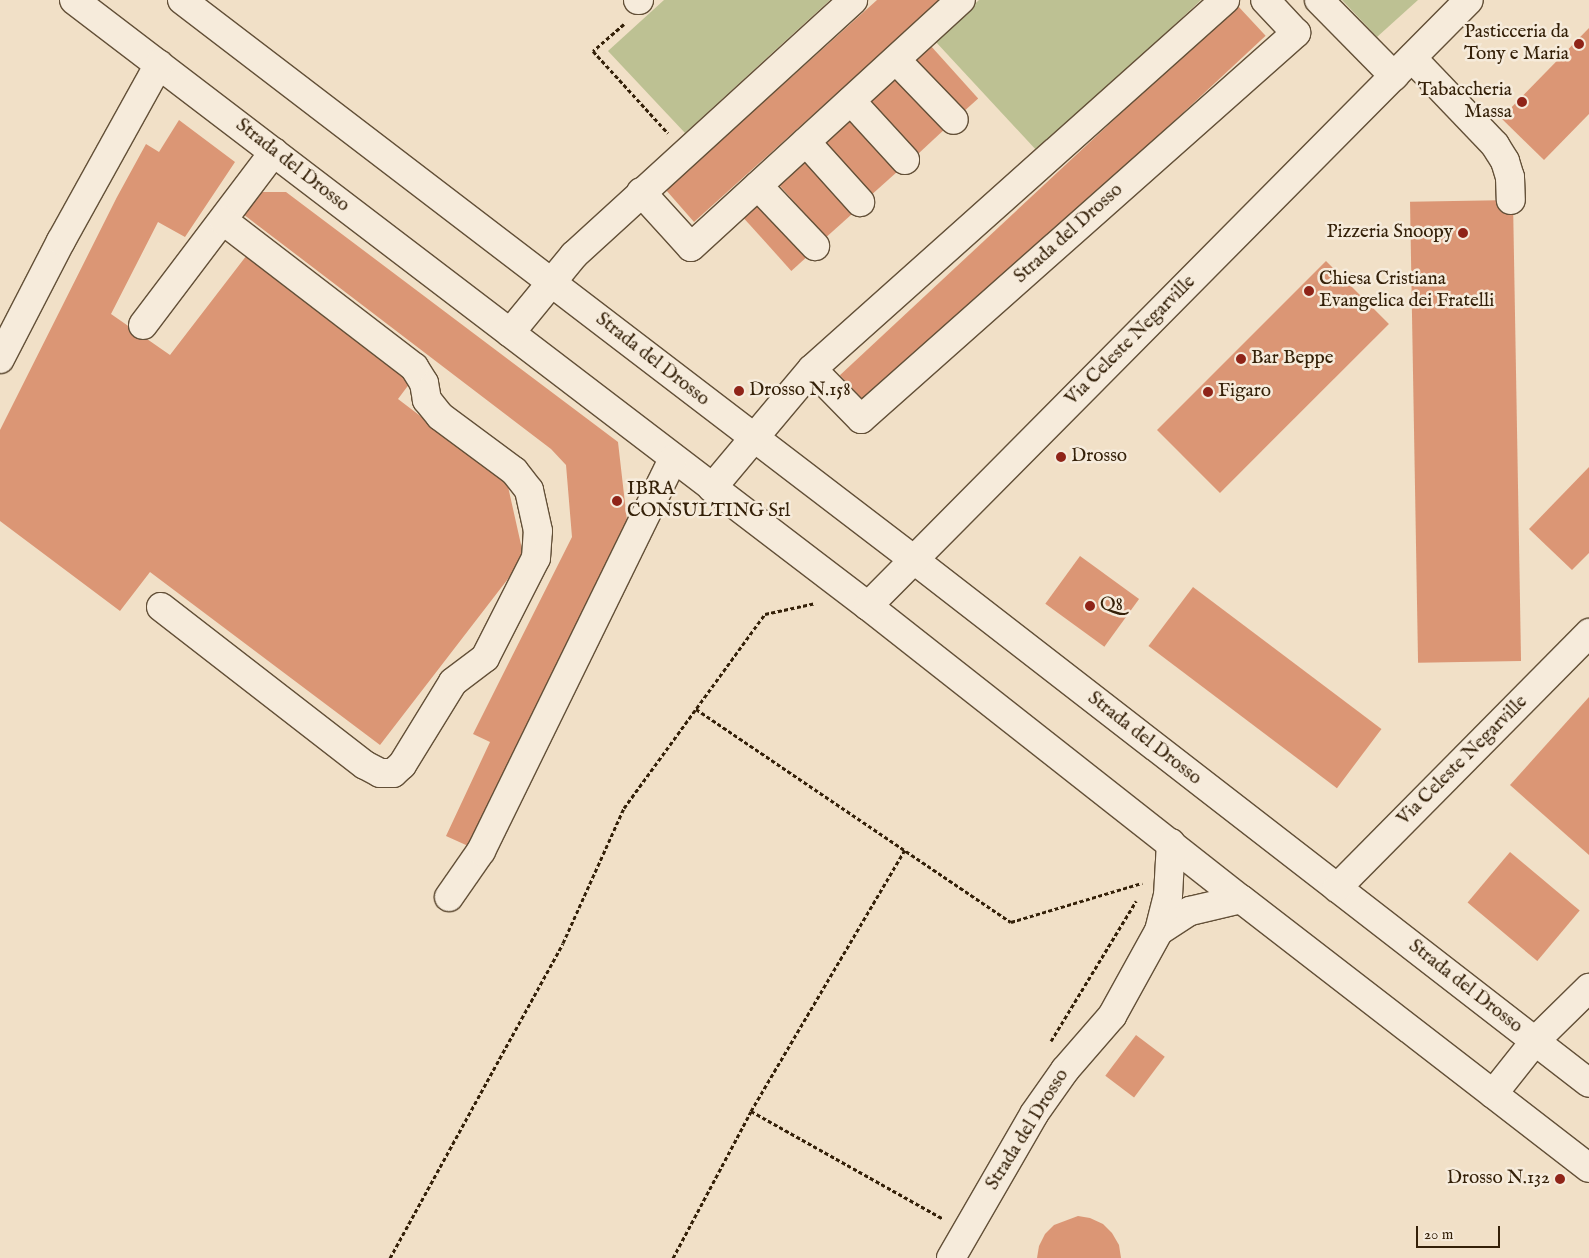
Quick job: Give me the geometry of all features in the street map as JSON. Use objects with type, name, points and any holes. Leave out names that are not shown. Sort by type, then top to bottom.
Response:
[{"type":"street","name":"Strada del Drosso","points":[[74,0],[861,601],[1171,842],[1241,899],[1589,1168]]},
{"type":"street","name":"Strada del Drosso","points":[[182,0],[913,559],[1589,1082]]},
{"type":"street","points":[[510,333],[574,255],[853,0]]},
{"type":"street","points":[[641,192],[691,247],[961,0]]},
{"type":"street","points":[[712,488],[812,370],[1225,0]]},
{"type":"street","name":"Strada del Drosso","points":[[812,370],[861,419],[1296,33],[1265,0]]},
{"type":"street","points":[[1319,0],[1403,67],[1495,145],[1505,161],[1510,177],[1511,200]]},
{"type":"street","name":"Via Celeste Negarville","points":[[861,601],[913,559],[1469,0]]},
{"type":"street","points":[[896,60],[954,120]]},
{"type":"street","points":[[0,359],[61,241],[159,64]]},
{"type":"street","points":[[851,100],[905,160]]},
{"type":"street","points":[[806,142],[860,202]]},
{"type":"street","points":[[143,325],[224,221],[274,152]]},
{"type":"street","points":[[758,186],[815,246]]},
{"type":"street","points":[[161,607],[365,765],[380,773],[393,773],[402,765],[453,682],[486,658],[536,558],[538,531],[529,490],[514,470],[440,416],[427,400],[424,382],[414,367],[224,221]]},
{"type":"street","points":[[449,897],[481,851],[673,459]]},
{"type":"street","name":"Via Celeste Negarville","points":[[1337,888],[1589,633]]},
{"type":"street","name":"Strada del Drosso","points":[[951,1258],[1034,1114],[1065,1070],[1112,1016],[1159,931],[1168,896],[1171,842]]},
{"type":"street","name":"Strada del Drosso","points":[[1159,931],[1190,911],[1241,899]]},
{"type":"street","name":"Strada del Drosso","points":[[1493,1094],[1535,1041],[1589,988]]},
{"type":"path","points":[[635,6],[593,52],[686,152]]},
{"type":"path","points":[[390,1258],[563,943],[624,808],[765,614],[861,601]]},
{"type":"path","points":[[696,709],[1011,922],[1148,882]]},
{"type":"path","points":[[673,1258],[750,1111],[905,850]]},
{"type":"path","points":[[750,1111],[948,1220]]},
{"type":"green space","points":[[664,0],[830,0],[685,133],[608,51]]},
{"type":"green space","points":[[979,0],[1201,0],[1038,152],[935,41]]},
{"type":"green space","points":[[1342,0],[1418,0],[1377,37]]},
{"type":"building","points":[[877,0],[940,0],[694,222],[666,190]]},
{"type":"building","points":[[1237,5],[1266,36],[869,406],[840,375]]},
{"type":"building","points":[[1589,28],[1589,114],[1544,160],[1501,118]]},
{"type":"building","points":[[930,45],[978,99],[963,113],[914,59]]},
{"type":"building","points":[[896,76],[945,129],[919,153],[870,101]]},
{"type":"building","points":[[850,116],[899,170],[872,194],[823,140]]},
{"type":"building","points":[[179,120],[235,162],[185,237],[158,222],[111,314],[170,355],[250,251],[416,375],[398,399],[507,482],[524,558],[380,745],[150,572],[120,611],[0,521],[0,430],[117,197],[146,144],[159,152]]},
{"type":"building","points":[[804,159],[853,213],[826,237],[777,183]]},
{"type":"building","points":[[260,192],[286,192],[618,442],[629,538],[477,850],[446,836],[490,742],[473,734],[572,537],[566,465],[551,449],[243,214]]},
{"type":"building","points":[[1513,200],[1521,661],[1418,663],[1410,202]]},
{"type":"building","points":[[758,204],[806,258],[791,271],[743,217]]},
{"type":"building","points":[[1326,261],[1389,324],[1220,493],[1157,430]]},
{"type":"building","points":[[1589,467],[1589,553],[1572,570],[1529,529]]},
{"type":"building","points":[[1080,556],[1139,599],[1104,647],[1045,604]]},
{"type":"building","points":[[1193,587],[1381,729],[1337,788],[1148,646]]},
{"type":"building","points":[[1589,697],[1589,855],[1510,785]]},
{"type":"building","points":[[1510,852],[1580,910],[1537,961],[1468,903]]},
{"type":"building","points":[[1136,1035],[1165,1057],[1134,1097],[1105,1076]]},
{"type":"building","points":[[1078,1216],[1090,1218],[1103,1224],[1112,1233],[1119,1245],[1121,1258],[1037,1258],[1039,1246],[1045,1234],[1054,1225]]},
{"type":"place","name":"Pasticceria da Tony e Maria","points":[[1579,44]]},
{"type":"place","name":"Tabaccheria Massa","points":[[1522,102]]},
{"type":"place","name":"Pizzeria Snoopy","points":[[1463,233]]},
{"type":"place","name":"Chiesa Cristiana Evangelica dei Fratelli","points":[[1309,291]]},
{"type":"place","name":"Bar Beppe","points":[[1241,359]]},
{"type":"place","name":"Drosso N.158","points":[[739,391]]},
{"type":"place","name":"Figaro","points":[[1208,392]]},
{"type":"place","name":"Drosso","points":[[1061,457]]},
{"type":"place","name":"IBRA CONSULTING Srl","points":[[617,501]]},
{"type":"place","name":"Q8","points":[[1090,606]]},
{"type":"place","name":"Drosso N.132","points":[[1560,1179]]}]
